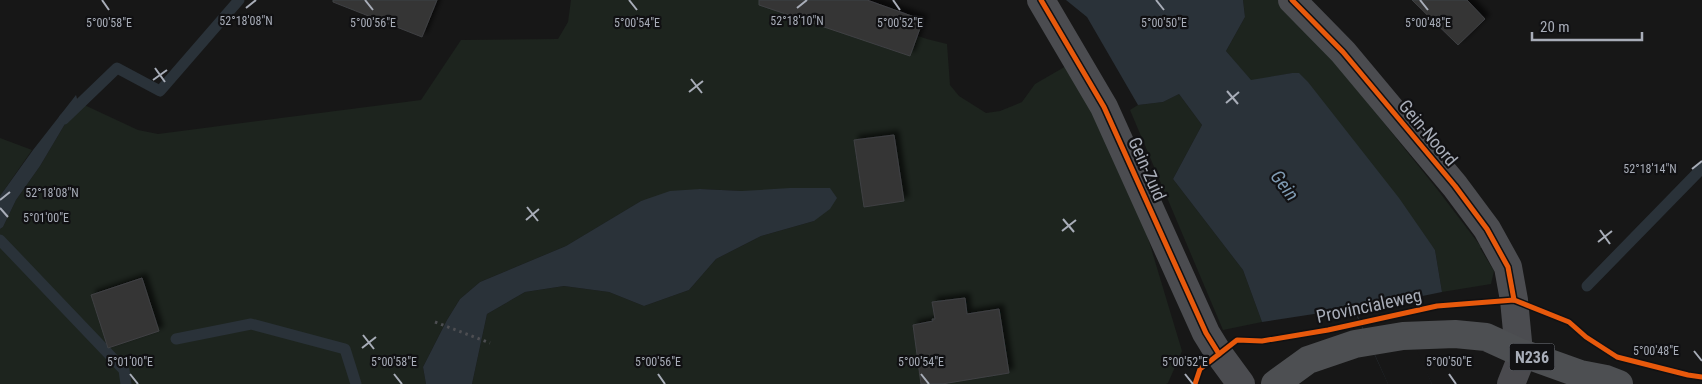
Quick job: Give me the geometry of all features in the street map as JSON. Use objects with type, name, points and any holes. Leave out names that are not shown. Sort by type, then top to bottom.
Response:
[{"type":"main road","name":"Provincialeweg","points":[[1275,384],[1308,360],[1356,344],[1410,335],[1455,334],[1486,337],[1519,352],[1580,374],[1606,379],[1619,384]]},
{"type":"street","name":"Gein-Zuid","points":[[1041,0],[1104,107],[1206,333],[1242,384]]},
{"type":"street","name":"Gein-Noord","points":[[1292,0],[1344,52],[1455,186],[1487,229],[1508,267],[1514,300],[1519,364],[1511,384]]},
{"type":"path","points":[[435,322],[490,343]]},
{"type":"shaded area","points":[[571,0],[851,0],[868,19],[947,44],[950,85],[959,96],[986,113],[1000,111],[1022,102],[1035,84],[1080,58],[1108,105],[1182,351],[1168,383],[472,384],[487,314],[525,292],[564,286],[609,292],[644,306],[689,290],[716,259],[761,236],[814,221],[742,191],[700,189],[641,201],[566,246],[480,282],[460,299],[447,320],[423,367],[426,384],[0,384],[0,229],[3,227],[16,200],[40,166],[78,102],[138,130],[158,134],[421,100],[461,40],[558,39],[568,22]]},
{"type":"shaded area","points":[[1243,0],[1281,0],[1290,6],[1482,248],[1480,248],[1494,271],[1491,284],[1442,292],[1435,250],[1292,73],[1251,81],[1226,51],[1245,17]]},
{"type":"shaded area","points":[[1179,94],[1202,125],[1173,179],[1243,270],[1262,322],[1223,330],[1130,110],[1138,105],[1163,102]]},
{"type":"shaded area","points":[[0,138],[32,150],[0,196]]},
{"type":"water","name":"Gein","points":[[1066,0],[1243,0],[1245,17],[1226,51],[1251,80],[1299,73],[1399,198],[1435,250],[1442,292],[1393,302],[1432,384],[1388,384],[1353,308],[1262,322],[1243,270],[1173,179],[1202,125],[1179,94],[1163,102],[1138,105],[1087,17]]},
{"type":"water","points":[[76,95],[78,102],[40,166],[16,200],[3,227],[0,229],[0,196]]},
{"type":"water","points":[[830,188],[837,198],[830,209],[814,221],[761,236],[716,259],[689,290],[644,306],[609,292],[564,286],[525,292],[487,314],[472,384],[426,384],[423,367],[447,320],[460,299],[480,282],[566,246],[641,201],[670,191],[700,189],[742,191]]},
{"type":"pier","points":[[1393,302],[1410,334],[1432,384],[1388,384],[1354,308]]},
{"type":"building","points":[[333,0],[437,0],[422,37],[333,2]]},
{"type":"building","points":[[759,0],[867,0],[923,20],[910,56],[759,5]]},
{"type":"building","points":[[1412,0],[1467,0],[1485,19],[1458,45]]},
{"type":"building","points":[[894,135],[904,201],[864,207],[854,140]]},
{"type":"building","points":[[142,278],[159,331],[108,348],[91,295]]},
{"type":"building","points":[[965,298],[967,314],[999,309],[1009,373],[942,384],[921,384],[913,325],[935,319],[932,302]]},
{"type":"waterway","points":[[64,119],[117,68],[160,91],[239,0]]},
{"type":"waterway","points":[[1587,286],[1702,168]]},
{"type":"waterway","points":[[0,240],[124,370],[126,384]]},
{"type":"waterway","points":[[176,339],[251,324],[345,349],[356,384]]},
{"type":"cycle path","points":[[1041,0],[1104,107],[1206,333],[1219,354]]},
{"type":"cycle path","points":[[1292,0],[1343,52],[1455,186],[1487,229],[1508,267],[1514,300]]},
{"type":"cycle path","points":[[1195,384],[1200,369],[1237,340],[1262,341],[1328,330],[1437,306],[1514,300],[1569,322],[1586,337],[1617,357],[1702,377]]}]
